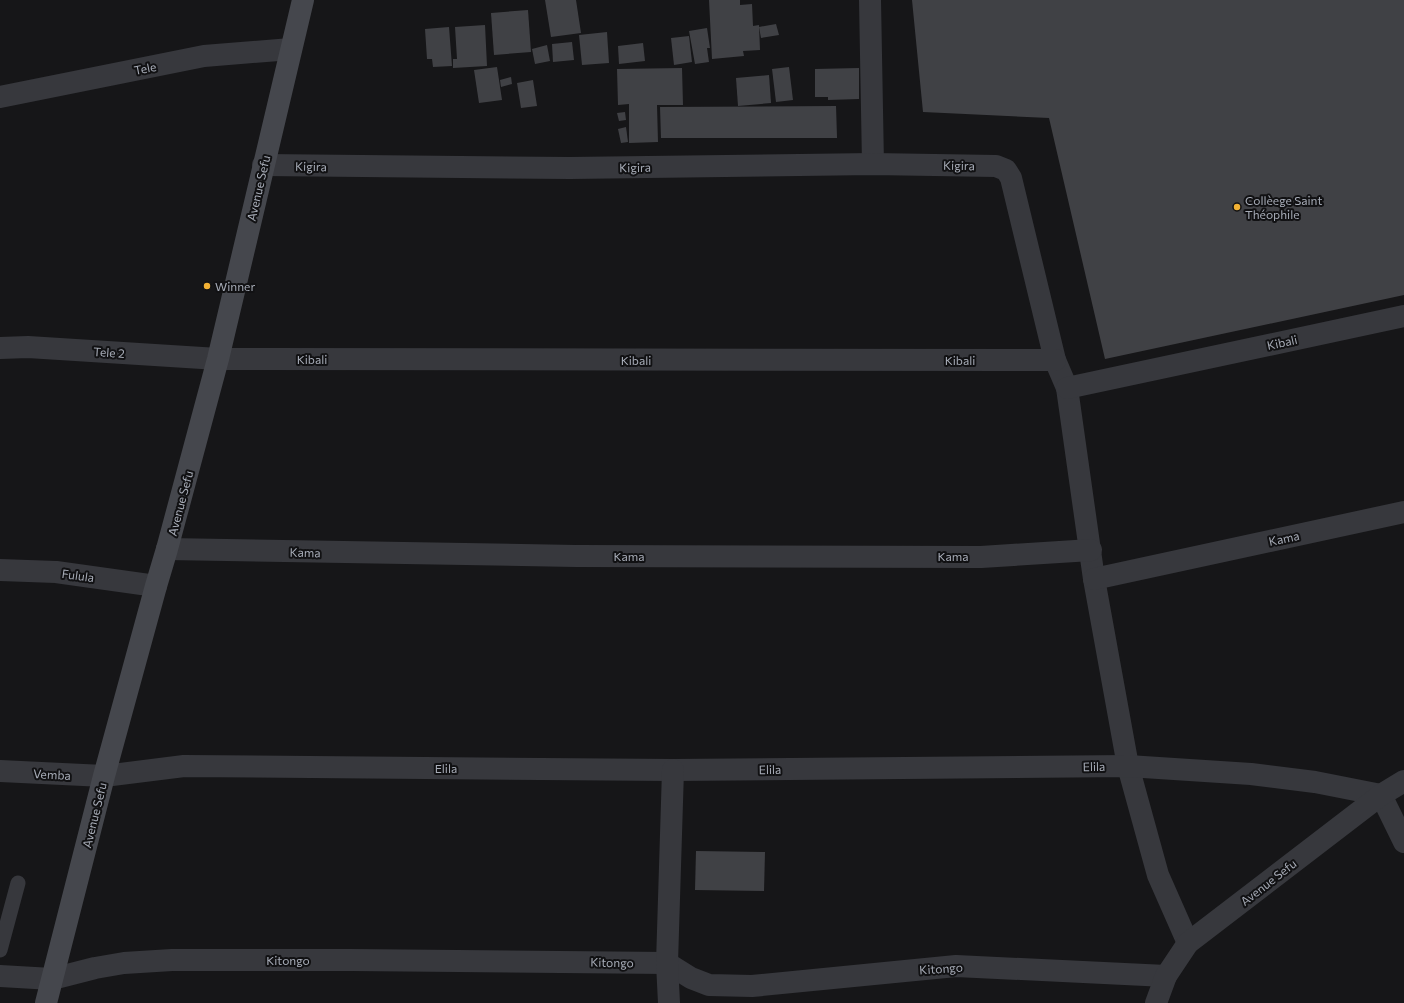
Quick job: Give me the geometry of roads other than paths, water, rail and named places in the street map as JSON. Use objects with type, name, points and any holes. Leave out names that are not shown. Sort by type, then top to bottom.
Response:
[{"type":"main road","name":"Avenue Sefu","points":[[46,1003],[104,776],[218,359],[303,0]]},
{"type":"street","points":[[870,0],[873,164]]},
{"type":"street","name":"Tele","points":[[0,97],[204,56],[291,49]]},
{"type":"street","name":"Kigira","points":[[263,165],[570,168],[873,164],[996,166],[1006,170],[1011,178],[1055,360]]},
{"type":"street","name":"Kibali","points":[[1067,388],[1404,316]]},
{"type":"street","name":"Tele 2","points":[[0,348],[28,347],[218,359]]},
{"type":"street","name":"Kibali","points":[[218,359],[1055,360]]},
{"type":"street","points":[[1055,360],[1067,388],[1094,578],[1128,766],[1158,875],[1188,943]]},
{"type":"street","name":"Kama","points":[[1094,578],[1404,512]]},
{"type":"street","name":"Kama","points":[[167,549],[576,556],[982,556],[1091,550]]},
{"type":"street","name":"Fulula","points":[[0,570],[56,572],[156,586]]},
{"type":"street","name":"Elila","points":[[104,776],[184,766],[673,770],[1128,766],[1272,777],[1315,782],[1381,795]]},
{"type":"street","points":[[669,1003],[667,963],[673,770]]},
{"type":"street","name":"Vemba","points":[[0,771],[104,776]]},
{"type":"street","name":"Avenue Sefu","points":[[1156,1003],[1166,976],[1188,943],[1381,795],[1404,781]]},
{"type":"street","points":[[1381,795],[1404,842]]},
{"type":"street","name":"Kitongo","points":[[0,976],[52,979],[124,963],[172,960],[360,960],[667,963],[691,978],[709,985],[752,986],[956,966],[1166,976]]},
{"type":"lane","points":[[0,950],[18,883]]},
{"type":"place","name":"Collèege Saint Théophile","points":[[1237,207]]},
{"type":"place","name":"Winner","points":[[207,286]]}]
